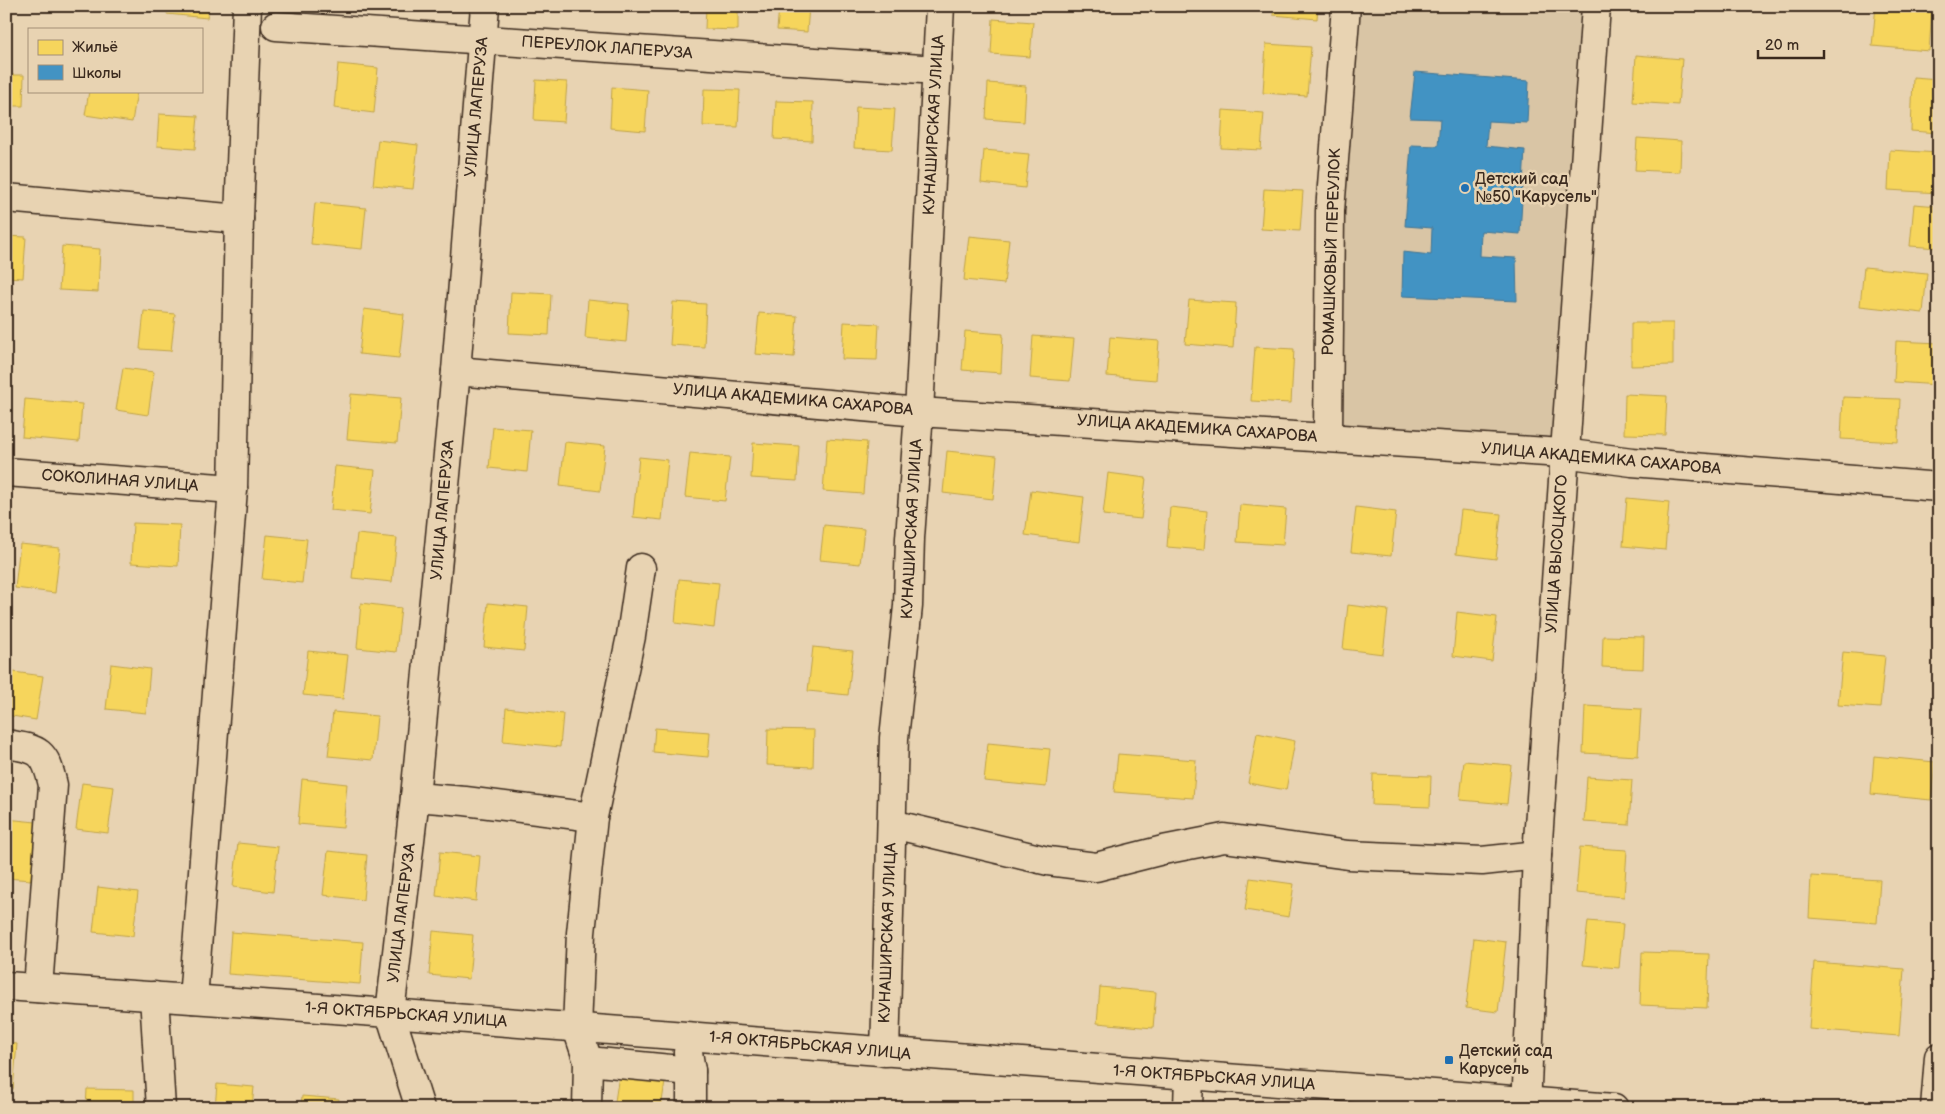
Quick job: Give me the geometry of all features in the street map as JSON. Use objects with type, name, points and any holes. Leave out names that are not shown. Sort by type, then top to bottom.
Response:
[{"type":"street","points":[[193,999],[234,489],[239,219],[247,6]]},
{"type":"street","name":"УЛИЦА ЛАПЕРУЗА","points":[[390,1013],[415,797],[456,371],[485,6]]},
{"type":"street","name":"КУНАШИРСКАЯ УЛИЦА","points":[[885,1052],[894,738],[908,606],[910,538],[919,412],[940,6]]},
{"type":"street","name":"РОМАШКОВЫЙ ПЕРЕУЛОК","points":[[1328,437],[1330,211],[1346,6]]},
{"type":"street","name":"УЛИЦА ВЫСОЦКОГО","points":[[1527,1105],[1537,855],[1596,6]]},
{"type":"street","name":"ПЕРЕУЛОК ЛАПЕРУЗА","points":[[276,26],[937,70]]},
{"type":"street","points":[[6,198],[239,219]]},
{"type":"street","name":"УЛИЦА АКАДЕМИКА САХАРОВА","points":[[456,371],[919,412],[1564,453],[1652,464],[1939,487]]},
{"type":"street","name":"СОКОЛИНАЯ УЛИЦА","points":[[6,472],[234,489]]},
{"type":"street","points":[[587,1108],[588,1061],[577,1028],[581,933],[593,817],[631,636],[641,568]]},
{"type":"street","points":[[6,744],[40,753],[48,763],[52,785],[52,812],[38,988]]},
{"type":"street","points":[[415,797],[465,800],[593,817]]},
{"type":"street","points":[[892,824],[1048,861],[1096,867],[1163,850],[1224,838],[1348,855],[1482,861],[1537,855]]},
{"type":"street","name":"1-Я ОКТЯБРЬСКАЯ УЛИЦА","points":[[6,986],[390,1013],[1189,1075],[1315,1097],[1614,1108]]},
{"type":"street","points":[[154,996],[161,1108]]},
{"type":"street","points":[[390,1013],[420,1108]]},
{"type":"street","points":[[685,1036],[691,1071],[691,1108]]},
{"type":"street","points":[[1935,1108],[1939,1057]]},
{"type":"street","points":[[588,1061],[691,1071]]},
{"type":"street","points":[[1188,1108],[1189,1075]]},
{"type":"shaded area","points":[[1354,6],[1590,6],[1558,447],[1334,432]]},
{"type":"building: Жильё","points":[[168,6],[209,6],[207,18],[167,14]]},
{"type":"building: Жильё","points":[[603,6],[644,6],[643,11]]},
{"type":"building: Жильё","points":[[706,6],[738,6],[738,30],[705,29]]},
{"type":"building: Жильё","points":[[779,6],[809,6],[807,32],[777,30]]},
{"type":"building: Жильё","points":[[1274,6],[1318,6],[1317,19],[1273,15]]},
{"type":"building: Жильё","points":[[1876,6],[1932,9],[1929,51],[1872,46]]},
{"type":"building: Жильё","points":[[993,19],[1033,22],[1030,57],[991,54]]},
{"type":"building: Жильё","points":[[1266,44],[1311,47],[1307,96],[1263,93]]},
{"type":"building: Жильё","points":[[1636,55],[1682,59],[1678,105],[1633,102]]},
{"type":"building: Жильё","points":[[338,64],[378,68],[374,113],[334,108]]},
{"type":"building: Жильё","points":[[6,75],[24,75],[23,106],[6,106]]},
{"type":"building: Жильё","points":[[1913,77],[1939,79],[1939,133],[1911,131]]},
{"type":"building: Жильё","points":[[536,80],[567,82],[564,122],[534,120]]},
{"type":"building: Жильё","points":[[988,83],[1026,86],[1024,122],[986,119]]},
{"type":"building: Жильё","points":[[612,87],[648,90],[645,131],[610,128]]},
{"type":"building: Жильё","points":[[704,89],[740,90],[738,127],[703,126]]},
{"type":"building: Жильё","points":[[89,92],[137,92],[132,122],[85,115]]},
{"type":"building: Жильё","points":[[776,101],[813,102],[812,141],[774,139]]},
{"type":"building: Жильё","points":[[856,107],[895,109],[892,150],[854,148]]},
{"type":"building: Жильё","points":[[1223,110],[1264,113],[1261,150],[1221,148]]},
{"type":"building: Жильё","points":[[159,114],[198,116],[195,149],[157,146]]},
{"type":"building: Жильё","points":[[1637,138],[1681,141],[1680,172],[1635,170]]},
{"type":"building: Жильё","points":[[378,140],[418,145],[413,189],[373,185]]},
{"type":"building: Жильё","points":[[984,150],[1029,154],[1025,188],[981,183]]},
{"type":"building: Жильё","points":[[1890,150],[1939,153],[1939,193],[1888,190]]},
{"type":"building: Жильё","points":[[1264,189],[1303,191],[1300,231],[1261,229]]},
{"type":"building: Жильё","points":[[315,203],[366,208],[362,249],[311,244]]},
{"type":"building: Жильё","points":[[1914,204],[1939,206],[1939,248],[1910,246]]},
{"type":"building: Жильё","points":[[6,236],[26,237],[23,278],[6,277]]},
{"type":"building: Жильё","points":[[969,236],[1009,240],[1004,284],[964,280]]},
{"type":"building: Жильё","points":[[62,246],[100,249],[98,292],[59,290]]},
{"type":"building: Жильё","points":[[1864,267],[1927,273],[1923,313],[1860,306]]},
{"type":"building: Жильё","points":[[511,292],[551,294],[549,335],[509,333]]},
{"type":"building: Жильё","points":[[588,300],[629,304],[626,342],[585,338]]},
{"type":"building: Жильё","points":[[1189,300],[1236,303],[1233,348],[1185,344]]},
{"type":"building: Жильё","points":[[673,302],[706,304],[704,347],[670,345]]},
{"type":"building: Жильё","points":[[364,309],[404,314],[399,358],[359,354]]},
{"type":"building: Жильё","points":[[144,311],[175,314],[171,351],[140,349]]},
{"type":"building: Жильё","points":[[759,313],[797,316],[794,357],[755,354]]},
{"type":"building: Жильё","points":[[844,322],[879,324],[877,360],[842,359]]},
{"type":"building: Жильё","points":[[1631,323],[1673,323],[1673,365],[1631,366]]},
{"type":"building: Жильё","points":[[965,331],[1003,334],[1001,373],[962,370]]},
{"type":"building: Жильё","points":[[1033,336],[1074,339],[1070,381],[1030,378]]},
{"type":"building: Жильё","points":[[1110,337],[1159,341],[1156,380],[1107,376]]},
{"type":"building: Жильё","points":[[1896,341],[1939,343],[1939,385],[1894,382]]},
{"type":"building: Жильё","points":[[1255,347],[1294,349],[1291,403],[1251,401]]},
{"type":"building: Жильё","points":[[123,368],[154,372],[148,415],[116,410]]},
{"type":"building: Жильё","points":[[351,394],[401,398],[397,443],[347,439]]},
{"type":"building: Жильё","points":[[1625,394],[1667,396],[1665,435],[1624,434]]},
{"type":"building: Жильё","points":[[1843,397],[1900,399],[1898,442],[1841,439]]},
{"type":"building: Жильё","points":[[25,399],[82,404],[79,442],[22,437]]},
{"type":"building: Жильё","points":[[493,427],[531,430],[527,472],[489,468]]},
{"type":"building: Жильё","points":[[827,439],[867,442],[863,494],[823,491]]},
{"type":"building: Жильё","points":[[565,442],[605,446],[600,491],[560,486]]},
{"type":"building: Жильё","points":[[753,443],[799,446],[797,481],[751,478]]},
{"type":"building: Жильё","points":[[947,451],[997,456],[993,499],[943,493]]},
{"type":"building: Жильё","points":[[690,453],[730,457],[725,501],[685,497]]},
{"type":"building: Жильё","points":[[639,457],[668,460],[662,520],[633,517]]},
{"type":"building: Жильё","points":[[335,466],[375,470],[370,514],[331,510]]},
{"type":"building: Жильё","points":[[1108,473],[1146,478],[1141,519],[1103,515]]},
{"type":"building: Жильё","points":[[1031,490],[1084,497],[1079,542],[1025,535]]},
{"type":"building: Жильё","points":[[1627,498],[1669,502],[1665,550],[1623,546]]},
{"type":"building: Жильё","points":[[1240,505],[1286,509],[1283,545],[1237,542]]},
{"type":"building: Жильё","points":[[1170,507],[1207,511],[1204,550],[1167,547]]},
{"type":"building: Жильё","points":[[1356,507],[1396,512],[1391,556],[1351,552]]},
{"type":"building: Жильё","points":[[1461,510],[1501,514],[1496,559],[1456,554]]},
{"type":"building: Жильё","points":[[133,523],[180,525],[178,566],[131,563]]},
{"type":"building: Жильё","points":[[824,525],[864,529],[860,564],[820,560]]},
{"type":"building: Жильё","points":[[357,534],[397,538],[392,582],[352,578]]},
{"type":"building: Жильё","points":[[267,535],[307,539],[302,583],[262,579]]},
{"type":"building: Жильё","points":[[20,544],[60,548],[55,593],[15,588]]},
{"type":"building: Жильё","points":[[679,579],[719,583],[714,628],[675,623]]},
{"type":"building: Жильё","points":[[361,603],[401,608],[396,652],[357,648]]},
{"type":"building: Жильё","points":[[488,603],[528,607],[524,651],[484,647]]},
{"type":"building: Жильё","points":[[1348,605],[1388,610],[1383,654],[1343,649]]},
{"type":"building: Жильё","points":[[1457,612],[1497,617],[1492,661],[1453,656]]},
{"type":"building: Жильё","points":[[1603,636],[1644,637],[1643,669],[1602,667]]},
{"type":"building: Жильё","points":[[813,647],[853,651],[848,695],[808,691]]},
{"type":"building: Жильё","points":[[308,651],[348,655],[343,699],[303,695]]},
{"type":"building: Жильё","points":[[1843,652],[1885,656],[1880,708],[1838,705]]},
{"type":"building: Жильё","points":[[111,664],[150,669],[146,713],[106,709]]},
{"type":"building: Жильё","points":[[6,671],[43,676],[36,720],[6,715]]},
{"type":"building: Жильё","points":[[1585,706],[1641,709],[1638,756],[1583,753]]},
{"type":"building: Жильё","points":[[506,708],[563,714],[560,747],[503,741]]},
{"type":"building: Жильё","points":[[333,712],[377,716],[373,760],[328,756]]},
{"type":"building: Жильё","points":[[655,728],[710,732],[708,757],[653,752]]},
{"type":"building: Жильё","points":[[768,729],[814,730],[813,767],[767,765]]},
{"type":"building: Жильё","points":[[1257,733],[1295,741],[1286,790],[1248,783]]},
{"type":"building: Жильё","points":[[988,743],[1050,749],[1046,787],[984,781]]},
{"type":"building: Жильё","points":[[1118,754],[1196,760],[1193,798],[1114,792]]},
{"type":"building: Жильё","points":[[1874,756],[1935,762],[1931,800],[1871,794]]},
{"type":"building: Жильё","points":[[1464,761],[1511,765],[1507,804],[1460,800]]},
{"type":"building: Жильё","points":[[1373,774],[1431,776],[1430,807],[1372,805]]},
{"type":"building: Жильё","points":[[1587,777],[1632,780],[1629,825],[1584,822]]},
{"type":"building: Жильё","points":[[302,779],[347,784],[343,828],[298,824]]},
{"type":"building: Жильё","points":[[82,783],[114,787],[108,833],[76,829]]},
{"type":"building: Жильё","points":[[6,819],[36,822],[31,880],[6,878]]},
{"type":"building: Жильё","points":[[238,843],[278,847],[273,892],[233,887]]},
{"type":"building: Жильё","points":[[1580,847],[1627,850],[1624,897],[1576,893]]},
{"type":"building: Жильё","points":[[328,851],[367,855],[363,900],[323,895]]},
{"type":"building: Жильё","points":[[440,852],[480,856],[476,901],[436,896]]},
{"type":"building: Жильё","points":[[1811,876],[1880,880],[1877,923],[1809,918]]},
{"type":"building: Жильё","points":[[1250,878],[1294,884],[1289,917],[1245,910]]},
{"type":"building: Жильё","points":[[98,887],[138,892],[133,936],[93,932]]},
{"type":"building: Жильё","points":[[1588,921],[1623,924],[1619,968],[1583,965]]},
{"type":"building: Жильё","points":[[433,931],[473,935],[469,979],[429,975]]},
{"type":"building: Жильё","points":[[231,932],[363,942],[360,984],[228,974]]},
{"type":"building: Жильё","points":[[1474,938],[1506,942],[1498,1012],[1466,1008]]},
{"type":"building: Жильё","points":[[1642,952],[1709,954],[1707,1008],[1640,1005]]},
{"type":"building: Жильё","points":[[1814,962],[1904,969],[1899,1036],[1809,1029]]},
{"type":"building: Жильё","points":[[1100,987],[1156,992],[1153,1028],[1097,1023]]},
{"type":"building: Жильё","points":[[6,1043],[17,1044],[13,1089],[6,1088]]},
{"type":"building: Жильё","points":[[619,1075],[665,1082],[661,1108],[614,1108]]},
{"type":"building: Жильё","points":[[217,1084],[254,1087],[252,1108],[215,1108]]},
{"type":"building: Жильё","points":[[87,1089],[134,1090],[134,1108],[86,1108]]},
{"type":"building: Жильё","points":[[302,1096],[339,1099],[338,1108],[301,1108]]},
{"type":"building: Школы","name":"Детский сад №50 \"Карусель\"","points":[[1415,72],[1529,81],[1527,123],[1488,121],[1486,146],[1525,150],[1520,234],[1481,231],[1480,256],[1516,258],[1517,301],[1402,296],[1403,252],[1431,255],[1432,228],[1405,226],[1411,145],[1438,146],[1440,119],[1410,118]]},
{"type":"place","name":"Детский сад №50 \"Карусель\"","points":[[1465,188]]},
{"type":"place","name":"Детский сад Карусель","points":[[1449,1060]]}]
